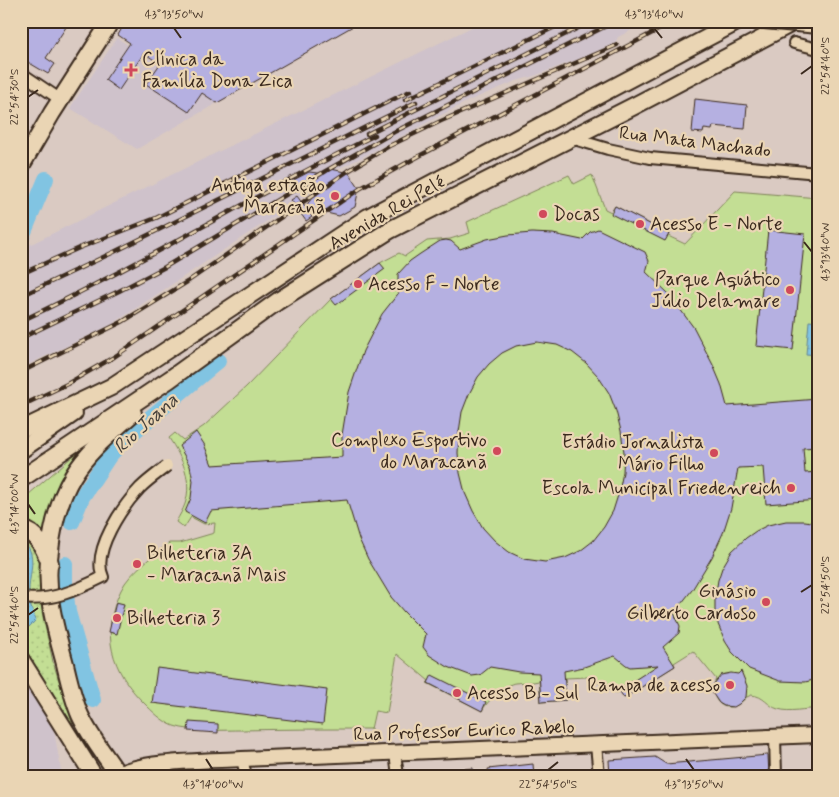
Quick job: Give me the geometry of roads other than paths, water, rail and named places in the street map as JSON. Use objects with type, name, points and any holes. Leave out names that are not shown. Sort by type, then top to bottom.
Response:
[{"type":"main road","points":[[21,166],[26,147],[61,100],[112,21]]},
{"type":"main road","name":"Avenida Rei Pelé","points":[[21,430],[111,387],[368,217],[739,21]]},
{"type":"main road","name":"Avenida Rei Pelé","points":[[21,479],[170,379],[289,294],[390,230],[796,21]]},
{"type":"main road","points":[[289,294],[294,266]]},
{"type":"main road","points":[[117,775],[85,726],[74,698],[50,604],[48,577],[54,525],[73,476],[88,457],[104,439],[170,379]]},
{"type":"main road","points":[[21,450],[111,387]]},
{"type":"main road","points":[[21,529],[33,535],[39,541],[50,563]]},
{"type":"main road","points":[[21,660],[94,776]]},
{"type":"main road","points":[[77,751],[76,758],[82,776]]},
{"type":"street","points":[[761,21],[764,23],[818,28]]},
{"type":"street","points":[[794,43],[818,49]]},
{"type":"street","points":[[21,73],[61,100]]},
{"type":"street","name":"Rua Mata Machado","points":[[570,138],[650,158],[818,174]]},
{"type":"street","points":[[21,598],[44,599],[63,595],[103,577],[100,568],[100,558],[107,538],[117,519],[139,490],[167,466]]},
{"type":"street","name":"Rua Professor Eurico Rabelo","points":[[117,775],[153,765],[242,758],[818,735]]},
{"type":"street","points":[[775,736],[776,776]]},
{"type":"street","points":[[596,745],[599,776]]},
{"type":"street","points":[[395,753],[398,776]]},
{"type":"street","points":[[242,758],[246,776]]},
{"type":"water","points":[[818,246],[818,307],[812,306]]},
{"type":"water","points":[[809,321],[818,322],[818,355],[806,354]]},
{"type":"water","points":[[21,540],[27,545],[32,558],[29,597],[36,620],[29,627],[21,616]]},
{"type":"waterway","points":[[21,239],[46,179]]},
{"type":"waterway","name":"Rio Joana","points":[[72,522],[82,497],[109,456],[125,439],[218,361]]},
{"type":"waterway","name":"Rio Joana","points":[[65,564],[68,612],[93,700]]},
{"type":"railway","points":[[405,100],[567,21]]},
{"type":"railway","points":[[367,134],[592,21]]},
{"type":"railway","points":[[21,338],[165,267],[394,132],[616,21]]},
{"type":"railway","points":[[21,406],[67,384],[114,357],[361,188],[675,21]]},
{"type":"railway","points":[[21,372],[122,322],[187,282],[348,171],[389,146],[441,121],[617,45]]},
{"type":"railway","points":[[21,274],[79,248],[156,218],[410,91]]},
{"type":"railway","points":[[21,296],[114,252],[416,102]]},
{"type":"railway","points":[[21,321],[111,276],[375,135]]},
{"type":"place","name":"Clínica da Família Dona Zica","points":[[131,70]]},
{"type":"place","name":"Antiga estação Maracanã","points":[[335,196]]},
{"type":"place","name":"Docas","points":[[543,214]]},
{"type":"place","name":"Acesso E - Norte","points":[[640,224]]},
{"type":"place","name":"Acesso F - Norte","points":[[358,284]]},
{"type":"place","name":"Parque Aquático Júlio Delamare","points":[[790,290]]},
{"type":"place","name":"Complexo Esportivo do Maracanã","points":[[497,451]]},
{"type":"place","name":"Estádio Jornalista Mário Filho","points":[[714,453]]},
{"type":"place","name":"Escola Municipal Friedenreich","points":[[791,488]]},
{"type":"place","name":"Bilheteria 3A - Maracanã Mais","points":[[137,564]]},
{"type":"place","name":"Ginásio Gilberto Cardoso","points":[[766,602]]},
{"type":"place","name":"Bilheteria 3","points":[[117,618]]},
{"type":"place","name":"Rampa de acesso","points":[[730,685]]},
{"type":"place","name":"Acesso B - Sul","points":[[457,693]]}]
